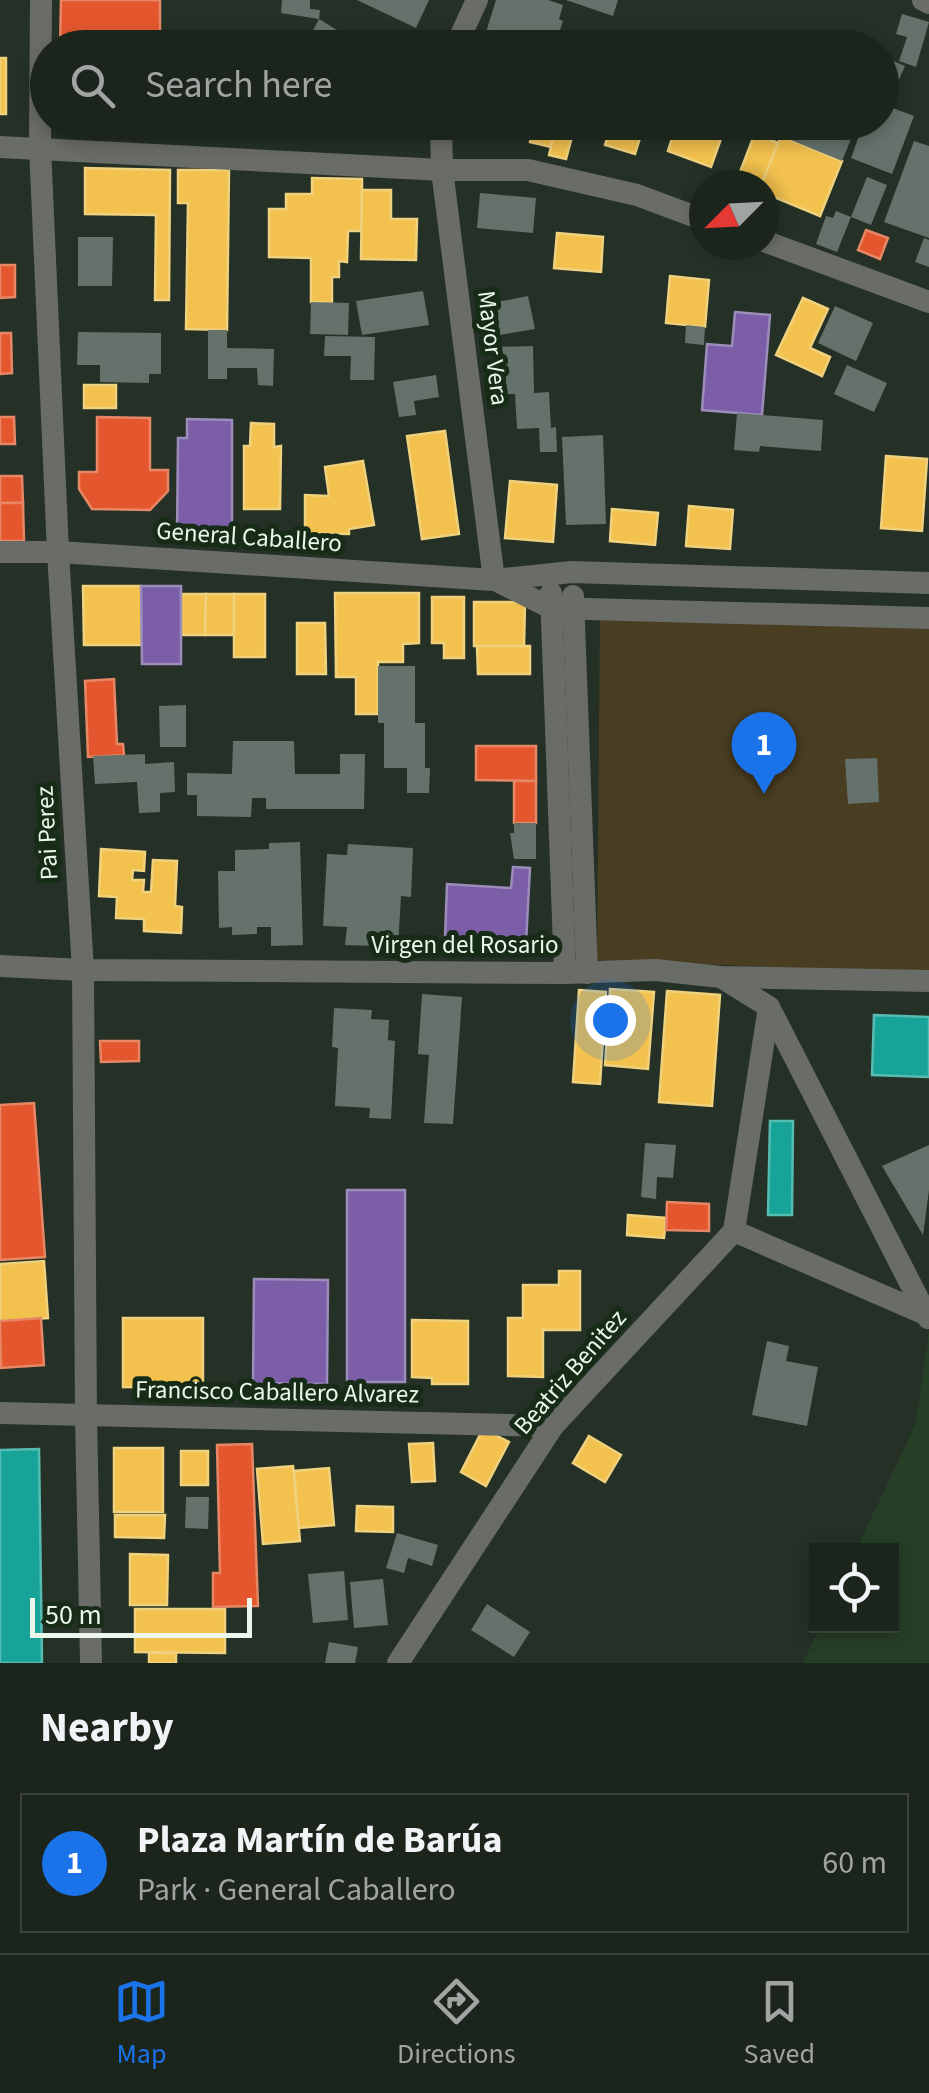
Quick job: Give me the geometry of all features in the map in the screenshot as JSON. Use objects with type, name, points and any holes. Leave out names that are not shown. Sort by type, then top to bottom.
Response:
[{"type":"street","name":"Pai Perez","points":[[41,0],[41,30]]},
{"type":"street","points":[[463,30],[477,0]]},
{"type":"street","name":"Pai Perez","points":[[40,140],[58,552],[83,970],[92,1663]]},
{"type":"street","name":"Mayor Vera","points":[[442,140],[442,170],[494,580]]},
{"type":"street","points":[[0,147],[442,170],[528,170],[637,195],[689,214]]},
{"type":"street","points":[[779,247],[929,302]]},
{"type":"street","name":"General Caballero","points":[[0,552],[58,552],[494,580],[561,573],[929,583]]},
{"type":"street","points":[[561,573],[576,973]]},
{"type":"street","name":"General Caballero","points":[[494,580],[562,608],[929,618]]},
{"type":"street","name":"Virgen del Rosario","points":[[0,966],[83,970],[656,970],[721,977],[929,981]]},
{"type":"street","points":[[721,977],[769,1007],[927,1317]]},
{"type":"street","points":[[769,1007],[734,1230],[927,1317]]},
{"type":"street","name":"Beatriz Benitez","points":[[398,1663],[553,1426],[734,1230]]},
{"type":"street","name":"Francisco Caballero Alvarez","points":[[0,1413],[553,1426]]},
{"type":"shaded area","points":[[600,617],[929,628],[929,973],[597,960]]},
{"type":"shaded area","points":[[929,1330],[929,1663],[803,1663],[817,1633],[899,1633],[899,1543],[859,1543],[916,1423]]},
{"type":"building: Homes","points":[[0,58],[6,58],[6,114],[0,114]]},
{"type":"building: Homes","points":[[530,140],[553,140],[551,147]]},
{"type":"building: Homes","points":[[553,140],[571,140],[566,159],[549,155]]},
{"type":"building: Homes","points":[[607,140],[639,140],[635,154],[605,145]]},
{"type":"building: Homes","points":[[671,140],[721,140],[711,167],[668,151]]},
{"type":"building: Homes","points":[[752,140],[778,143],[768,170],[741,170]]},
{"type":"building: Homes","points":[[779,140],[791,140],[842,161],[820,216],[779,199],[779,170],[767,170]]},
{"type":"building: Homes","points":[[85,168],[170,170],[169,300],[155,300],[156,215],[85,214]]},
{"type":"building: Homes","points":[[178,170],[229,170],[227,330],[186,329],[188,203],[178,203]]},
{"type":"building: Homes","points":[[312,178],[362,179],[362,231],[348,231],[347,262],[339,261],[339,277],[332,277],[332,303],[311,302],[311,258],[269,257],[269,209],[286,209],[286,194],[312,194]]},
{"type":"building: Homes","points":[[362,190],[391,190],[391,219],[417,219],[416,260],[361,259]]},
{"type":"building: Homes","points":[[557,233],[603,237],[601,272],[554,268]]},
{"type":"building: Homes","points":[[670,276],[709,280],[705,327],[666,323]]},
{"type":"building: Homes","points":[[803,298],[828,309],[810,348],[830,357],[822,376],[776,355]]},
{"type":"building: Homes","points":[[84,385],[116,385],[116,408],[84,408]]},
{"type":"building: Homes","points":[[251,423],[274,424],[274,447],[281,446],[280,509],[244,509],[244,446],[250,446]]},
{"type":"building: Homes","points":[[445,431],[459,534],[422,539],[407,436]]},
{"type":"building: Homes","points":[[886,456],[927,459],[922,531],[881,528]]},
{"type":"building: Homes","points":[[363,461],[374,525],[349,529],[349,534],[305,533],[305,495],[329,496],[325,467]]},
{"type":"building: Homes","points":[[510,481],[557,485],[553,542],[505,538]]},
{"type":"building: Homes","points":[[689,506],[733,510],[730,549],[686,546]]},
{"type":"building: Homes","points":[[612,509],[658,513],[655,545],[610,541]]},
{"type":"building: Homes","points":[[83,586],[141,586],[142,645],[84,645]]},
{"type":"building: Homes","points":[[335,593],[419,593],[419,643],[403,644],[403,662],[378,662],[378,714],[356,714],[356,677],[336,677]]},
{"type":"building: Homes","points":[[181,594],[206,594],[205,635],[181,635]]},
{"type":"building: Homes","points":[[206,594],[234,594],[234,635],[205,635]]},
{"type":"building: Homes","points":[[234,594],[265,594],[265,657],[234,657]]},
{"type":"building: Homes","points":[[432,597],[464,597],[464,658],[444,658],[444,643],[432,643]]},
{"type":"building: Homes","points":[[474,602],[525,602],[524,646],[474,646]]},
{"type":"building: Homes","points":[[297,623],[325,623],[326,674],[297,674]]},
{"type":"building: Homes","points":[[477,646],[530,646],[530,674],[478,674]]},
{"type":"building: Homes","points":[[101,849],[145,852],[144,871],[133,870],[132,880],[144,880],[143,892],[151,892],[153,860],[177,861],[175,906],[182,907],[181,933],[144,931],[144,919],[116,918],[117,897],[99,896]]},
{"type":"building: Homes","points":[[610,989],[654,992],[648,1069],[605,1065]]},
{"type":"building: Homes","points":[[579,990],[606,992],[600,1084],[573,1082]]},
{"type":"building: Homes","points":[[667,991],[720,995],[712,1106],[659,1102]]},
{"type":"building: Homes","points":[[628,1215],[666,1218],[664,1238],[627,1235]]},
{"type":"building: Homes","points":[[44,1261],[48,1318],[0,1321],[0,1264]]},
{"type":"building: Homes","points":[[559,1271],[580,1271],[580,1330],[543,1330],[543,1377],[508,1376],[508,1318],[523,1318],[523,1285],[559,1285]]},
{"type":"building: Homes","points":[[123,1318],[203,1318],[203,1388],[123,1387]]},
{"type":"building: Homes","points":[[412,1320],[468,1321],[468,1384],[432,1384],[432,1378],[412,1377]]},
{"type":"building: Homes","points":[[483,1429],[509,1442],[486,1486],[461,1472]]},
{"type":"building: Homes","points":[[589,1436],[621,1455],[605,1482],[573,1463]]},
{"type":"building: Homes","points":[[433,1443],[435,1481],[412,1482],[409,1444]]},
{"type":"building: Homes","points":[[114,1448],[163,1448],[163,1512],[114,1512]]},
{"type":"building: Homes","points":[[181,1451],[208,1451],[208,1485],[181,1485]]},
{"type":"building: Homes","points":[[293,1466],[300,1541],[263,1544],[257,1469]]},
{"type":"building: Homes","points":[[329,1468],[334,1525],[299,1528],[294,1471]]},
{"type":"building: Homes","points":[[357,1506],[393,1507],[393,1532],[356,1531]]},
{"type":"building: Homes","points":[[115,1515],[165,1515],[164,1538],[115,1537]]},
{"type":"building: Homes","points":[[130,1554],[168,1555],[167,1605],[130,1605]]},
{"type":"building: Homes","points":[[135,1609],[225,1609],[225,1653],[135,1652]]},
{"type":"building: Homes","points":[[149,1653],[176,1653],[176,1663],[149,1663]]},
{"type":"building: Shops","points":[[61,0],[160,0],[160,30],[60,30]]},
{"type":"building: Shops","points":[[866,230],[888,238],[880,259],[858,250]]},
{"type":"building: Shops","points":[[0,265],[15,265],[15,297],[0,298]]},
{"type":"building: Shops","points":[[0,333],[11,333],[12,373],[0,374]]},
{"type":"building: Shops","points":[[0,417],[14,417],[15,444],[0,444]]},
{"type":"building: Shops","points":[[97,417],[150,418],[150,470],[168,470],[168,491],[150,510],[92,509],[79,489],[79,472],[97,472]]},
{"type":"building: Shops","points":[[0,476],[22,476],[23,503],[0,503]]},
{"type":"building: Shops","points":[[0,503],[23,503],[24,541],[0,541]]},
{"type":"building: Shops","points":[[114,679],[117,744],[123,744],[124,755],[88,757],[85,681]]},
{"type":"building: Shops","points":[[476,746],[536,746],[536,781],[476,780]]},
{"type":"building: Shops","points":[[514,781],[536,781],[536,823],[514,823]]},
{"type":"building: Shops","points":[[100,1041],[139,1041],[139,1061],[101,1062]]},
{"type":"building: Shops","points":[[34,1103],[45,1257],[0,1260],[0,1105]]},
{"type":"building: Shops","points":[[667,1202],[709,1204],[709,1231],[666,1230]]},
{"type":"building: Shops","points":[[41,1318],[44,1365],[1,1368],[0,1321]]},
{"type":"building: Shops","points":[[252,1444],[258,1606],[213,1607],[213,1573],[220,1573],[217,1445]]},
{"type":"building: Offices","points":[[735,312],[770,315],[762,415],[702,410],[707,344],[732,346]]},
{"type":"building: Offices","points":[[187,419],[232,420],[232,537],[177,536],[178,438],[187,438]]},
{"type":"building: Offices","points":[[141,586],[181,586],[181,664],[142,664]]},
{"type":"building: Offices","points":[[513,867],[530,868],[526,943],[445,939],[447,884],[511,888]]},
{"type":"building: Offices","points":[[347,1190],[405,1190],[405,1382],[347,1382]]},
{"type":"building: Offices","points":[[254,1279],[328,1280],[327,1384],[253,1383]]},
{"type":"building: Public","points":[[874,1015],[929,1017],[929,1077],[872,1075]]},
{"type":"building: Public","points":[[770,1121],[793,1121],[792,1215],[768,1215]]},
{"type":"building: Public","points":[[39,1449],[42,1663],[0,1663],[0,1450]]},
{"type":"building: Other","points":[[282,0],[310,0],[310,9],[320,10],[319,19],[281,13]]},
{"type":"building: Other","points":[[357,0],[429,0],[416,28]]},
{"type":"building: Other","points":[[496,0],[548,0],[563,5],[560,30],[487,30]]},
{"type":"building: Other","points":[[566,0],[618,0],[613,16]]},
{"type":"building: Other","points":[[902,14],[929,22],[916,67],[899,61],[907,37],[897,30]]},
{"type":"building: Other","points":[[319,19],[337,30],[313,30]]},
{"type":"building: Other","points":[[899,110],[914,116],[892,174],[851,158],[858,140],[899,140]]},
{"type":"building: Other","points":[[791,140],[851,140],[842,161]]},
{"type":"building: Other","points":[[914,141],[929,146],[929,238],[884,222]]},
{"type":"building: Other","points":[[867,177],[887,185],[871,225],[851,217]]},
{"type":"building: Other","points":[[480,193],[536,198],[533,233],[477,228]]},
{"type":"building: Other","points":[[836,211],[851,217],[837,252],[816,244],[826,216],[833,218]]},
{"type":"building: Other","points":[[78,237],[113,237],[112,286],[78,286]]},
{"type":"building: Other","points":[[924,238],[929,240],[929,267],[915,262]]},
{"type":"building: Other","points":[[423,291],[429,325],[362,335],[356,301]]},
{"type":"building: Other","points":[[528,296],[535,329],[499,335],[492,303]]},
{"type":"building: Other","points":[[311,302],[349,303],[348,335],[310,334]]},
{"type":"building: Other","points":[[835,306],[873,323],[856,361],[818,343]]},
{"type":"building: Other","points":[[686,325],[705,327],[704,345],[685,343]]},
{"type":"building: Other","points":[[208,330],[227,330],[227,348],[274,349],[273,386],[258,385],[257,368],[227,368],[227,379],[208,379]]},
{"type":"building: Other","points":[[78,332],[161,333],[161,374],[149,374],[149,383],[100,382],[100,365],[77,365]]},
{"type":"building: Other","points":[[325,336],[375,337],[374,380],[350,380],[351,356],[324,356]]},
{"type":"building: Other","points":[[533,346],[534,393],[549,392],[557,452],[540,452],[539,428],[517,429],[515,394],[496,394],[494,347]]},
{"type":"building: Other","points":[[847,365],[887,383],[874,412],[834,394]]},
{"type":"building: Other","points":[[436,375],[439,397],[414,401],[416,415],[399,417],[393,382]]},
{"type":"building: Other","points":[[737,413],[823,420],[821,451],[760,446],[759,452],[734,450]]},
{"type":"building: Other","points":[[603,435],[606,524],[566,525],[562,437]]},
{"type":"building: Other","points":[[378,666],[415,666],[415,723],[425,723],[429,793],[407,793],[407,768],[384,768],[384,723],[378,723]]},
{"type":"building: Other","points":[[186,705],[186,747],[160,747],[159,706]]},
{"type":"building: Other","points":[[233,741],[294,741],[295,774],[340,774],[340,754],[365,754],[364,809],[266,809],[266,798],[252,798],[251,817],[197,816],[197,795],[187,795],[187,773],[232,774]]},
{"type":"building: Other","points":[[145,754],[145,764],[174,762],[175,792],[160,793],[160,812],[139,813],[137,782],[95,784],[93,756]]},
{"type":"building: Other","points":[[877,758],[879,802],[848,804],[845,759]]},
{"type":"building: Other","points":[[514,823],[536,823],[536,859],[514,859],[510,833],[514,833]]},
{"type":"building: Other","points":[[300,842],[303,945],[271,946],[271,927],[257,927],[257,934],[232,935],[232,927],[219,928],[218,871],[235,871],[235,850],[269,849],[269,843]]},
{"type":"building: Other","points":[[348,844],[413,848],[411,897],[401,896],[398,947],[345,945],[347,927],[323,926],[327,854],[347,855]]},
{"type":"building: Other","points":[[422,994],[462,997],[453,1124],[424,1123],[429,1055],[418,1054]]},
{"type":"building: Other","points":[[334,1008],[372,1010],[371,1019],[389,1020],[388,1040],[395,1041],[391,1119],[369,1118],[370,1108],[335,1106],[338,1048],[332,1047]]},
{"type":"building: Other","points":[[645,1143],[676,1145],[673,1178],[657,1177],[656,1199],[641,1197]]},
{"type":"building: Other","points":[[929,1145],[929,1190],[923,1235],[882,1166]]},
{"type":"building: Other","points":[[767,1341],[789,1346],[786,1361],[818,1367],[807,1426],[752,1415]]},
{"type":"building: Other","points":[[186,1497],[209,1497],[208,1529],[185,1528]]},
{"type":"building: Other","points":[[397,1533],[438,1545],[432,1566],[408,1558],[404,1573],[386,1568]]},
{"type":"building: Other","points":[[344,1571],[348,1620],[313,1623],[308,1574]]},
{"type":"building: Other","points":[[383,1579],[388,1625],[354,1628],[350,1582]]},
{"type":"building: Other","points":[[487,1604],[530,1632],[514,1657],[471,1630]]},
{"type":"building: Other","points":[[329,1642],[358,1647],[355,1663],[325,1663]]},
{"type":"place","name":"Plaza Martín de Barúa","points":[[764,794]]}]
